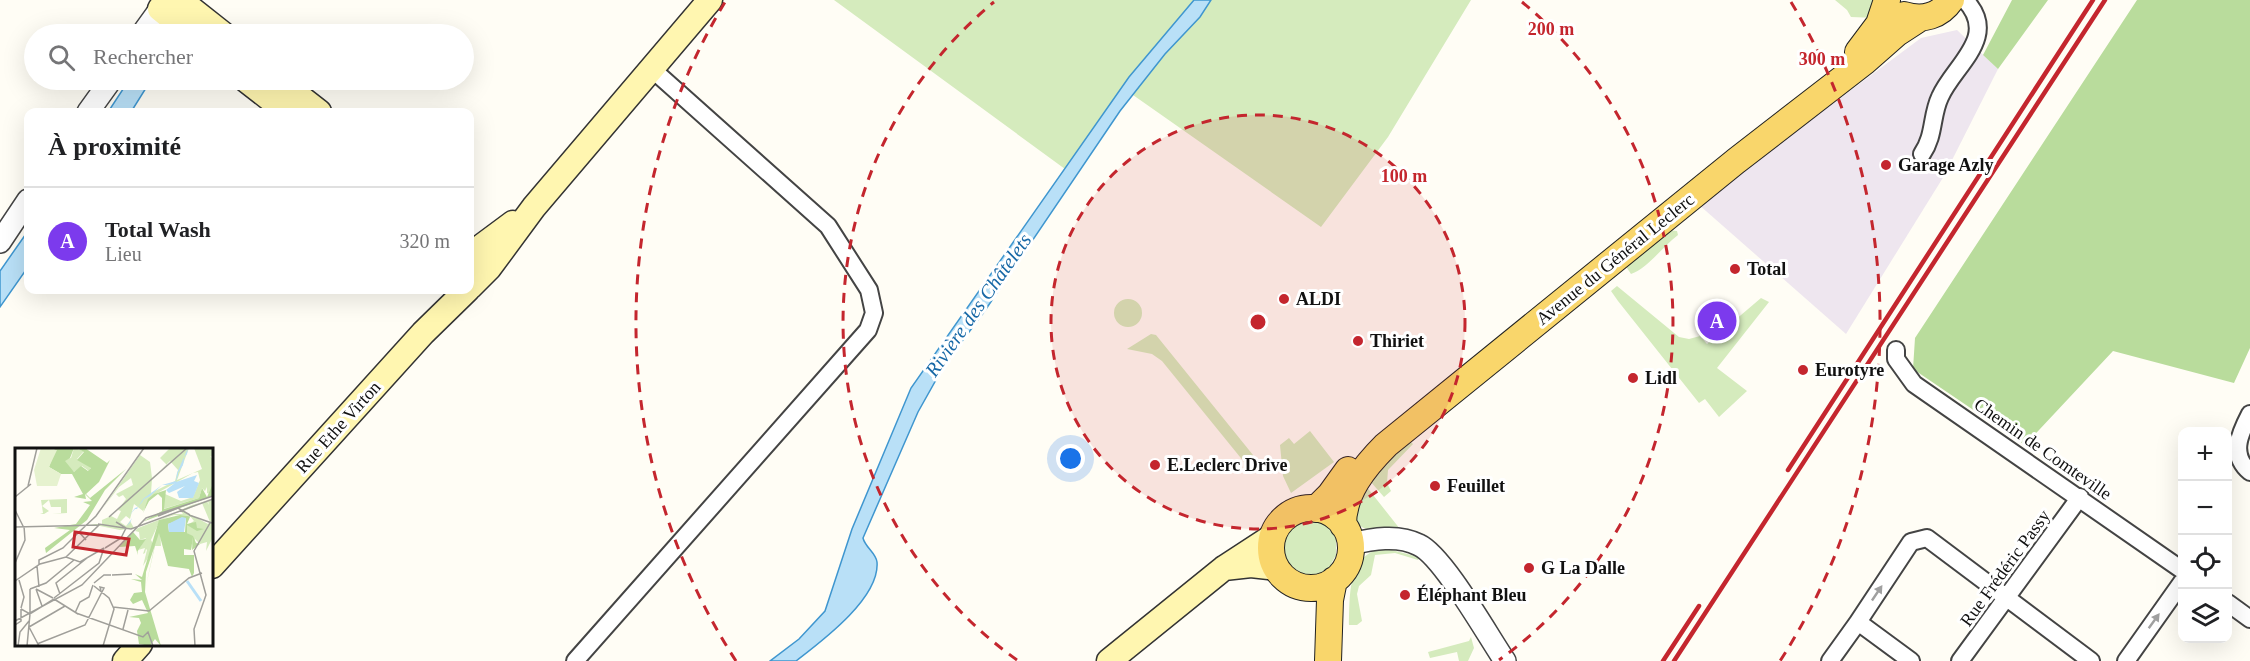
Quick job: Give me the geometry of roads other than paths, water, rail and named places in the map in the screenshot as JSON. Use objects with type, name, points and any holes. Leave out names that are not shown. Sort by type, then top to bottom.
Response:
[{"type":"main road","name":"Rue Ethe Virton","points":[[477,253],[534,207],[710,0]]},
{"type":"main road","name":"Avenue du Général Leclerc","points":[[1316,509],[1330,495],[1359,457],[1386,430],[1855,55],[1880,24],[1887,0]]},
{"type":"main road","points":[[1887,0],[1901,14],[1926,17]]},
{"type":"main road","name":"Avenue du Général Leclerc","points":[[1347,535],[1346,500],[1368,464],[1386,445],[1897,33],[1940,12],[1951,0]]},
{"type":"main road","points":[[169,3],[184,24]]},
{"type":"main road","points":[[169,3],[206,24]]},
{"type":"main road","points":[[259,90],[282,108]]},
{"type":"main road","points":[[291,90],[314,108]]},
{"type":"main road","points":[[423,333],[448,294]]},
{"type":"main road","name":"Rue Ethe Virton","points":[[213,565],[423,333],[462,294]]},
{"type":"main road","points":[[1109,661],[1224,568],[1273,536],[1289,515],[1302,510],[1316,509],[1331,514],[1347,535],[1348,562],[1334,580],[1331,593],[1328,661]]},
{"type":"main road","points":[[1273,536],[1271,552],[1276,568],[1287,580],[1303,587],[1320,587],[1334,580]]},
{"type":"main road","points":[[1224,568],[1251,565],[1276,568]]},
{"type":"main road","points":[[1303,587],[1320,616],[1317,661]]},
{"type":"street","points":[[1922,154],[1932,137],[1940,96],[1975,42],[1976,19],[1965,0]]},
{"type":"street","points":[[151,24],[169,3]]},
{"type":"street","points":[[1926,17],[1960,14],[1976,19]]},
{"type":"street","points":[[574,661],[868,330],[874,313],[868,290],[828,226],[652,69]]},
{"type":"street","points":[[91,108],[104,90]]},
{"type":"street","points":[[0,242],[24,206]]},
{"type":"street","name":"Chemin de Comteville","points":[[1896,350],[1896,359],[1914,384],[2178,567]]},
{"type":"street","points":[[2250,414],[2238,441],[2237,453],[2240,463],[2250,472]]},
{"type":"street","name":"Rue Frédéric Passy","points":[[1960,661],[2080,497]]},
{"type":"street","points":[[1347,535],[1374,540],[1402,540],[1427,550],[1505,661]]},
{"type":"street","points":[[1830,661],[1911,542],[1927,538],[2091,661]]},
{"type":"street","points":[[2126,661],[2178,588]]},
{"type":"street","points":[[2232,606],[2250,619]]},
{"type":"street","points":[[1858,622],[1911,661]]},
{"type":"water","name":"Rivière des Châtelets","points":[[1194,0],[1211,0],[1200,17],[1165,54],[1120,111],[984,312],[945,364],[918,412],[863,538],[877,562],[875,576],[869,590],[847,618],[796,661],[770,661],[799,639],[825,611],[852,529],[911,388],[1129,77]]},
{"type":"water","points":[[122,90],[145,90],[134,108],[111,108]]},
{"type":"water","points":[[24,237],[24,273],[0,307],[0,271]]},
{"type":"railway","points":[[1788,470],[2093,0]]},
{"type":"railway","points":[[1674,661],[2105,0]]},
{"type":"railway","points":[[1663,661],[1699,606]]},
{"type":"place","name":"Garage Azly","points":[[1886,165]]},
{"type":"place","name":"Total","points":[[1735,269]]},
{"type":"place","name":"ALDI","points":[[1284,299]]},
{"type":"place","name":"Total Wash","points":[[1717,321]]},
{"type":"place","name":"Thiriet","points":[[1358,341]]},
{"type":"place","name":"Eurotyre","points":[[1803,370]]},
{"type":"place","name":"Lidl","points":[[1633,378]]},
{"type":"place","name":"E.Leclerc Drive","points":[[1155,465]]},
{"type":"place","name":"Feuillet","points":[[1435,486]]},
{"type":"place","name":"G La Dalle","points":[[1529,568]]},
{"type":"place","name":"Éléphant Bleu","points":[[1405,595]]}]
